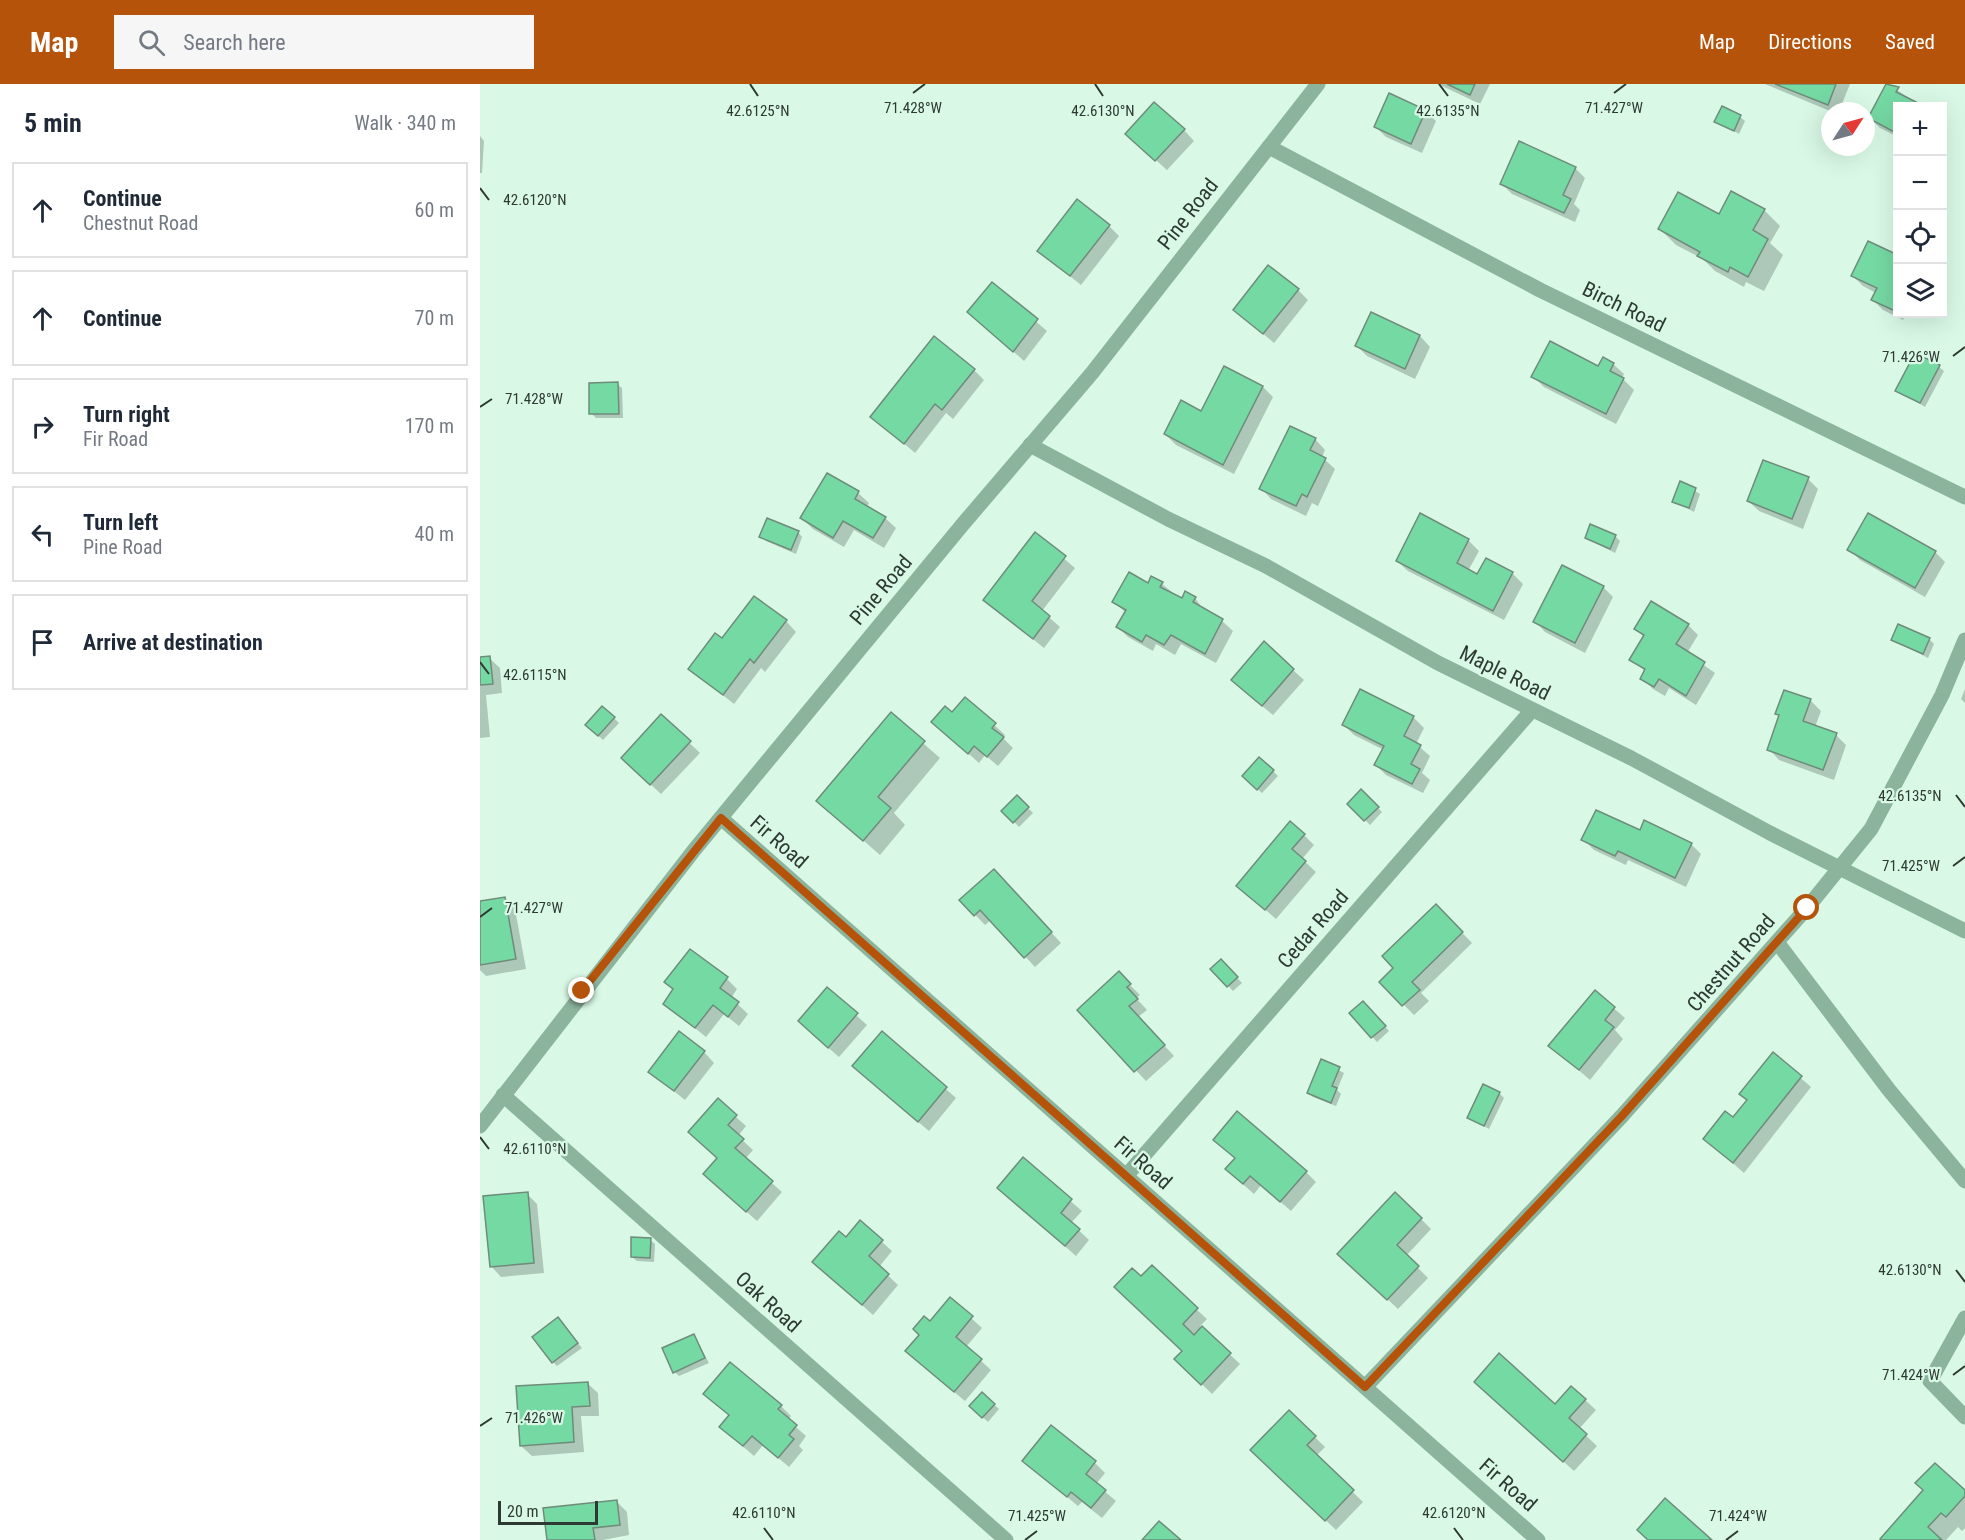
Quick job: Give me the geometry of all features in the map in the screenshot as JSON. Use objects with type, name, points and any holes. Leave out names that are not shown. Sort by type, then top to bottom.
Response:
[{"type":"street","name":"Pine Road","points":[[480,1126],[721,818],[1092,373],[1318,84]]},
{"type":"street","name":"Birch Road","points":[[1269,147],[1540,290],[1965,497]]},
{"type":"street","name":"Maple Road","points":[[1030,445],[1168,519],[1266,566],[1438,663],[1965,931]]},
{"type":"street","name":"Chestnut Road","points":[[1365,1387],[1621,1117],[1777,942],[1871,829],[1942,695],[1965,640]]},
{"type":"street","name":"Cedar Road","points":[[1126,1176],[1533,710]]},
{"type":"street","name":"Fir Road","points":[[721,818],[1538,1540]]},
{"type":"street","points":[[1777,942],[1889,1090],[1965,1181]]},
{"type":"street","name":"Oak Road","points":[[503,1095],[1006,1540]]},
{"type":"street","points":[[1965,1318],[1930,1381],[1965,1417]]},
{"type":"building","points":[[1447,84],[1475,84],[1470,95]]},
{"type":"building","points":[[1775,84],[1836,84],[1829,102],[1821,102]]},
{"type":"building","points":[[1886,84],[1899,87],[1896,92],[1916,102],[1893,102],[1893,131],[1875,122],[1875,105]]},
{"type":"building","points":[[1389,93],[1426,110],[1411,144],[1374,127]]},
{"type":"building","points":[[1154,102],[1185,129],[1155,161],[1125,134]]},
{"type":"building","points":[[1722,106],[1741,115],[1734,131],[1714,122]]},
{"type":"building","points":[[1519,141],[1576,167],[1563,195],[1571,199],[1564,213],[1500,184]]},
{"type":"building","points":[[1731,191],[1765,209],[1753,230],[1768,239],[1748,277],[1730,267],[1728,272],[1697,256],[1700,252],[1658,229],[1678,192],[1719,214]]},
{"type":"building","points":[[1077,199],[1110,225],[1070,276],[1037,251]]},
{"type":"building","points":[[1868,241],[1893,253],[1893,310],[1871,300],[1877,288],[1851,276]]},
{"type":"building","points":[[1268,265],[1299,289],[1263,334],[1233,310]]},
{"type":"building","points":[[992,282],[1038,319],[1013,352],[967,312]]},
{"type":"building","points":[[1371,312],[1420,335],[1405,369],[1355,346]]},
{"type":"building","points":[[934,336],[975,369],[942,410],[935,404],[904,444],[870,417]]},
{"type":"building","points":[[1550,341],[1598,366],[1603,357],[1614,363],[1610,371],[1624,378],[1606,414],[1531,377]]},
{"type":"building","points":[[1915,353],[1940,365],[1920,403],[1895,391]]},
{"type":"building","points":[[1224,366],[1263,386],[1223,465],[1164,434],[1181,400],[1201,411]]},
{"type":"building","points":[[618,382],[619,414],[589,414],[589,383]]},
{"type":"building","points":[[1290,426],[1316,438],[1310,450],[1326,458],[1307,497],[1302,494],[1296,506],[1259,489]]},
{"type":"building","points":[[1763,460],[1809,477],[1792,519],[1747,501]]},
{"type":"building","points":[[827,473],[859,491],[855,499],[886,517],[873,538],[843,521],[833,538],[800,518]]},
{"type":"building","points":[[1680,481],[1696,488],[1689,508],[1672,502]]},
{"type":"building","points":[[1420,513],[1469,539],[1457,563],[1477,574],[1486,558],[1513,572],[1493,611],[1396,561]]},
{"type":"building","points":[[1868,513],[1936,551],[1915,588],[1847,550]]},
{"type":"building","points":[[767,518],[799,531],[791,550],[759,537]]},
{"type":"building","points":[[1590,524],[1616,535],[1610,549],[1585,538]]},
{"type":"building","points":[[1035,532],[1066,556],[1032,601],[1050,616],[1033,639],[983,600]]},
{"type":"building","points":[[1562,565],[1604,586],[1575,643],[1533,622]]},
{"type":"building","points":[[1129,572],[1148,583],[1151,576],[1163,582],[1160,587],[1182,598],[1185,591],[1196,597],[1193,602],[1223,619],[1205,654],[1171,635],[1164,645],[1146,635],[1142,642],[1116,627],[1126,610],[1112,602]]},
{"type":"building","points":[[754,596],[787,620],[754,663],[750,659],[723,695],[688,669],[715,633],[722,638]]},
{"type":"building","points":[[1651,601],[1689,624],[1676,644],[1705,662],[1686,696],[1659,679],[1654,687],[1640,679],[1645,669],[1629,660],[1644,635],[1634,629]]},
{"type":"building","points":[[1898,624],[1930,638],[1923,654],[1891,640]]},
{"type":"building","points":[[1264,641],[1294,669],[1262,706],[1231,680]]},
{"type":"building","points":[[490,656],[493,684],[480,685],[480,657]]},
{"type":"building","points":[[1360,689],[1414,716],[1404,736],[1421,745],[1411,764],[1420,769],[1412,784],[1374,765],[1384,746],[1342,725]]},
{"type":"building","points":[[1784,690],[1811,699],[1803,721],[1837,733],[1823,770],[1767,750],[1779,715],[1775,714]]},
{"type":"building","points":[[965,697],[996,723],[992,728],[1004,737],[987,757],[974,746],[968,754],[931,722],[945,706],[952,712]]},
{"type":"building","points":[[602,706],[615,717],[598,736],[585,725]]},
{"type":"building","points":[[891,712],[925,741],[878,797],[891,808],[863,841],[816,801]]},
{"type":"building","points":[[661,714],[691,741],[650,785],[621,758]]},
{"type":"building","points":[[1259,757],[1274,770],[1257,790],[1242,776]]},
{"type":"building","points":[[1361,789],[1379,807],[1364,821],[1347,804]]},
{"type":"building","points":[[1017,795],[1029,807],[1013,823],[1001,811]]},
{"type":"building","points":[[1596,810],[1640,830],[1644,820],[1692,843],[1675,878],[1618,851],[1615,856],[1581,840]]},
{"type":"building","points":[[1290,821],[1305,834],[1292,849],[1306,861],[1265,910],[1236,886]]},
{"type":"building","points":[[994,869],[1052,932],[1024,958],[980,910],[974,916],[959,900]]},
{"type":"building","points":[[505,897],[516,959],[480,965],[480,901]]},
{"type":"building","points":[[1436,904],[1463,932],[1412,982],[1420,990],[1402,1006],[1379,982],[1393,968],[1382,956]]},
{"type":"building","points":[[690,949],[728,977],[720,988],[739,1002],[728,1017],[713,1005],[695,1028],[663,1004],[673,989],[664,982]]},
{"type":"building","points":[[1221,959],[1238,977],[1227,987],[1210,969]]},
{"type":"building","points":[[1119,971],[1131,984],[1127,987],[1138,999],[1129,1006],[1165,1045],[1134,1072],[1077,1010]]},
{"type":"building","points":[[827,987],[858,1013],[828,1048],[798,1021]]},
{"type":"building","points":[[1595,990],[1615,1007],[1605,1020],[1614,1027],[1579,1070],[1548,1046]]},
{"type":"building","points":[[1363,1001],[1386,1026],[1371,1038],[1349,1013]]},
{"type":"building","points":[[679,1031],[705,1051],[674,1091],[648,1072]]},
{"type":"building","points":[[882,1031],[947,1087],[918,1122],[852,1066]]},
{"type":"building","points":[[1773,1052],[1802,1076],[1733,1163],[1703,1139],[1725,1111],[1733,1117],[1747,1100],[1739,1094]]},
{"type":"building","points":[[1321,1059],[1340,1067],[1332,1086],[1337,1088],[1331,1103],[1307,1093]]},
{"type":"building","points":[[1483,1084],[1500,1092],[1484,1126],[1467,1118]]},
{"type":"building","points":[[718,1098],[737,1115],[728,1125],[744,1139],[735,1148],[773,1181],[746,1212],[703,1174],[717,1158],[688,1132]]},
{"type":"building","points":[[1237,1111],[1307,1171],[1280,1202],[1250,1176],[1243,1184],[1225,1169],[1235,1158],[1213,1140]]},
{"type":"building","points":[[1023,1157],[1072,1199],[1061,1213],[1080,1229],[1065,1246],[997,1188]]},
{"type":"building","points":[[528,1192],[534,1263],[490,1267],[483,1196]]},
{"type":"building","points":[[1395,1192],[1422,1218],[1397,1245],[1419,1266],[1387,1300],[1337,1254]]},
{"type":"building","points":[[860,1220],[883,1240],[869,1256],[889,1274],[862,1305],[812,1262],[839,1231],[846,1237]]},
{"type":"building","points":[[631,1237],[651,1238],[650,1258],[631,1257]]},
{"type":"building","points":[[1152,1265],[1198,1308],[1183,1324],[1194,1335],[1202,1326],[1231,1353],[1201,1385],[1174,1359],[1182,1351],[1114,1287],[1132,1268],[1141,1276]]},
{"type":"building","points":[[950,1297],[973,1316],[956,1337],[982,1359],[954,1392],[905,1351],[919,1335],[913,1329],[924,1316],[930,1321]]},
{"type":"building","points":[[558,1317],[578,1343],[552,1363],[532,1337]]},
{"type":"building","points":[[694,1334],[705,1358],[673,1373],[662,1348]]},
{"type":"building","points":[[1499,1353],[1555,1404],[1571,1386],[1586,1399],[1569,1418],[1587,1434],[1563,1462],[1474,1382]]},
{"type":"building","points":[[730,1362],[782,1405],[778,1409],[797,1425],[789,1435],[794,1439],[778,1458],[752,1436],[743,1446],[719,1427],[729,1415],[703,1394]]},
{"type":"building","points":[[588,1382],[590,1406],[572,1407],[574,1442],[520,1446],[516,1386]]},
{"type":"building","points":[[982,1392],[995,1404],[982,1418],[969,1406]]},
{"type":"building","points":[[1289,1410],[1316,1436],[1307,1445],[1354,1490],[1325,1521],[1250,1450]]},
{"type":"building","points":[[1051,1425],[1096,1461],[1086,1474],[1106,1490],[1091,1508],[1071,1492],[1067,1497],[1022,1461]]},
{"type":"building","points":[[1935,1463],[1965,1490],[1965,1496],[1946,1517],[1941,1513],[1928,1527],[1942,1540],[1881,1540],[1923,1490],[1915,1483]]},
{"type":"building","points":[[1665,1498],[1712,1540],[1648,1540],[1637,1530]]},
{"type":"building","points":[[617,1500],[620,1525],[593,1528],[595,1540],[547,1540],[543,1508]]},
{"type":"building","points":[[1159,1521],[1181,1540],[1142,1540]]},
{"type":"route","points":[[582,991],[721,818],[1365,1387],[1621,1117],[1807,908]]}]
